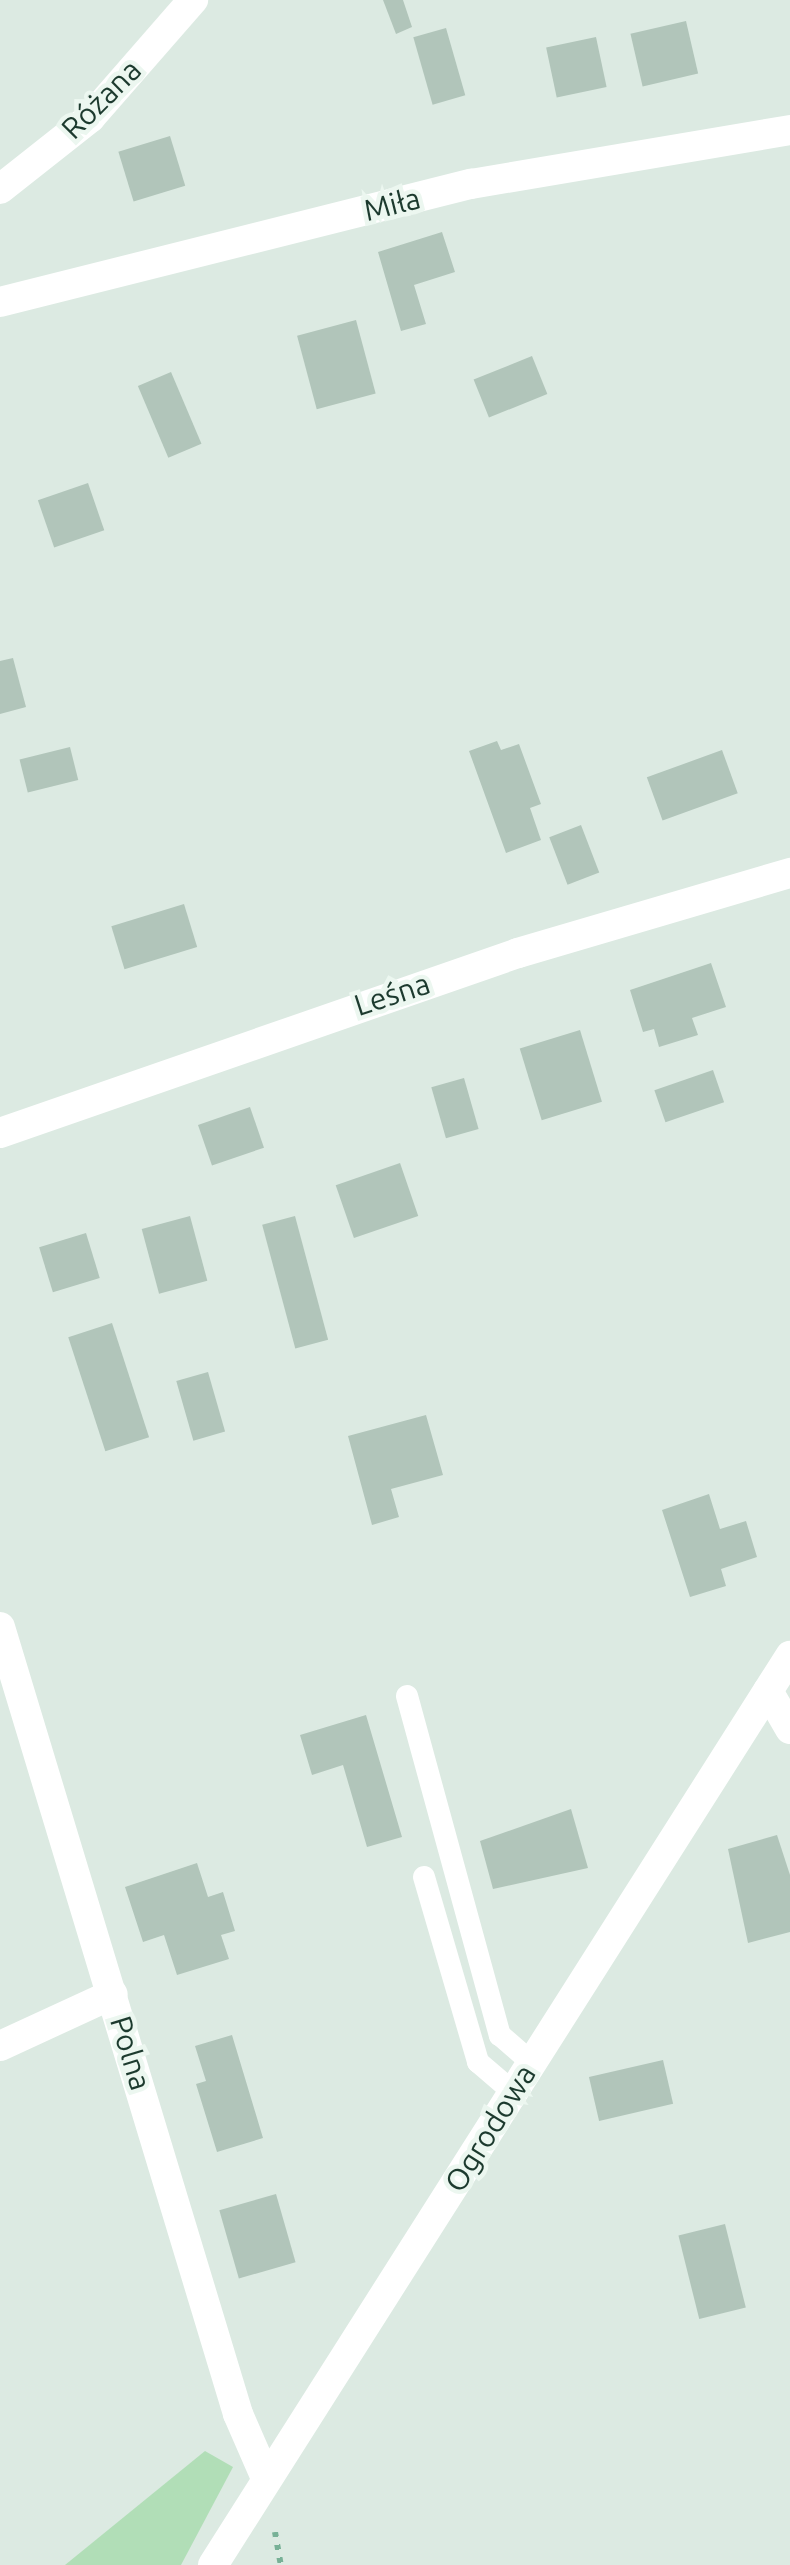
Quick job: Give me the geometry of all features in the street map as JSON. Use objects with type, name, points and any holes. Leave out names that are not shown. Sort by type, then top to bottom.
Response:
[{"type":"street","name":"Różana","points":[[0,189],[90,118],[193,0]]},
{"type":"street","name":"Miła","points":[[0,302],[471,184],[790,130]]},
{"type":"street","name":"Leśna","points":[[0,1133],[518,953],[790,873]]},
{"type":"street","name":"Polna","points":[[0,1627],[238,2414],[266,2478]]},
{"type":"street","name":"Ogrodowa","points":[[213,2565],[790,1656]]},
{"type":"street","points":[[768,1690],[790,1730]]},
{"type":"street","points":[[0,2046],[113,1994]]},
{"type":"lane","points":[[407,1696],[500,2035],[531,2062]]},
{"type":"lane","points":[[424,1877],[478,2062],[513,2092]]},
{"type":"green space","points":[[205,2451],[233,2467],[181,2565],[65,2565]]},
{"type":"building","points":[[383,0],[403,0],[412,27],[396,34]]},
{"type":"building","points":[[686,21],[698,74],[643,86],[630,34]]},
{"type":"building","points":[[446,28],[465,95],[433,105],[413,37]]},
{"type":"building","points":[[596,37],[607,87],[557,97],[546,48]]},
{"type":"building","points":[[170,136],[185,186],[134,202],[118,152]]},
{"type":"building","points":[[442,232],[455,272],[414,285],[426,324],[401,331],[378,252]]},
{"type":"building","points":[[356,320],[376,393],[317,409],[297,336]]},
{"type":"building","points":[[532,356],[547,394],[489,418],[474,380]]},
{"type":"building","points":[[171,372],[201,444],[168,458],[138,386]]},
{"type":"building","points":[[88,483],[104,530],[54,548],[38,500]]},
{"type":"building","points":[[13,658],[26,707],[0,714],[0,661]]},
{"type":"building","points":[[497,741],[501,750],[519,744],[541,804],[530,808],[541,840],[506,853],[469,751]]},
{"type":"building","points":[[70,747],[78,780],[28,793],[20,760]]},
{"type":"building","points":[[722,750],[738,793],[663,821],[647,777]]},
{"type":"building","points":[[581,825],[599,873],[568,885],[549,837]]},
{"type":"building","points":[[184,904],[197,947],[124,969],[111,926]]},
{"type":"building","points":[[711,963],[726,1007],[692,1018],[698,1035],[659,1047],[654,1029],[643,1032],[630,990]]},
{"type":"building","points":[[580,1030],[602,1102],[542,1120],[520,1048]]},
{"type":"building","points":[[713,1070],[724,1102],[665,1122],[654,1090]]},
{"type":"building","points":[[464,1078],[479,1129],[446,1138],[431,1087]]},
{"type":"building","points":[[250,1107],[264,1148],[212,1166],[198,1125]]},
{"type":"building","points":[[400,1163],[418,1216],[354,1238],[336,1185]]},
{"type":"building","points":[[190,1216],[207,1281],[159,1294],[142,1229]]},
{"type":"building","points":[[295,1216],[328,1340],[295,1348],[262,1225]]},
{"type":"building","points":[[86,1233],[100,1278],[53,1292],[39,1247]]},
{"type":"building","points":[[112,1323],[149,1437],[105,1451],[68,1337]]},
{"type":"building","points":[[208,1372],[225,1432],[193,1441],[176,1381]]},
{"type":"building","points":[[426,1415],[443,1475],[391,1489],[399,1517],[372,1525],[348,1436]]},
{"type":"building","points":[[709,1494],[720,1529],[746,1521],[757,1557],[721,1569],[726,1586],[690,1597],[662,1510]]},
{"type":"building","points":[[366,1715],[402,1837],[367,1847],[343,1765],[312,1775],[300,1735]]},
{"type":"building","points":[[571,1809],[588,1868],[493,1889],[480,1841]]},
{"type":"building","points":[[777,1835],[790,1875],[790,1932],[748,1943],[728,1849]]},
{"type":"building","points":[[197,1863],[208,1897],[223,1892],[235,1931],[221,1935],[229,1959],[177,1975],[164,1935],[143,1942],[125,1887]]},
{"type":"building","points":[[232,2035],[263,2138],[217,2152],[196,2084],[206,2081],[195,2046]]},
{"type":"building","points":[[663,2060],[673,2104],[599,2121],[589,2077]]},
{"type":"building","points":[[276,2194],[296,2262],[239,2279],[219,2210]]},
{"type":"building","points":[[725,2224],[746,2307],[699,2319],[678,2236]]}]
